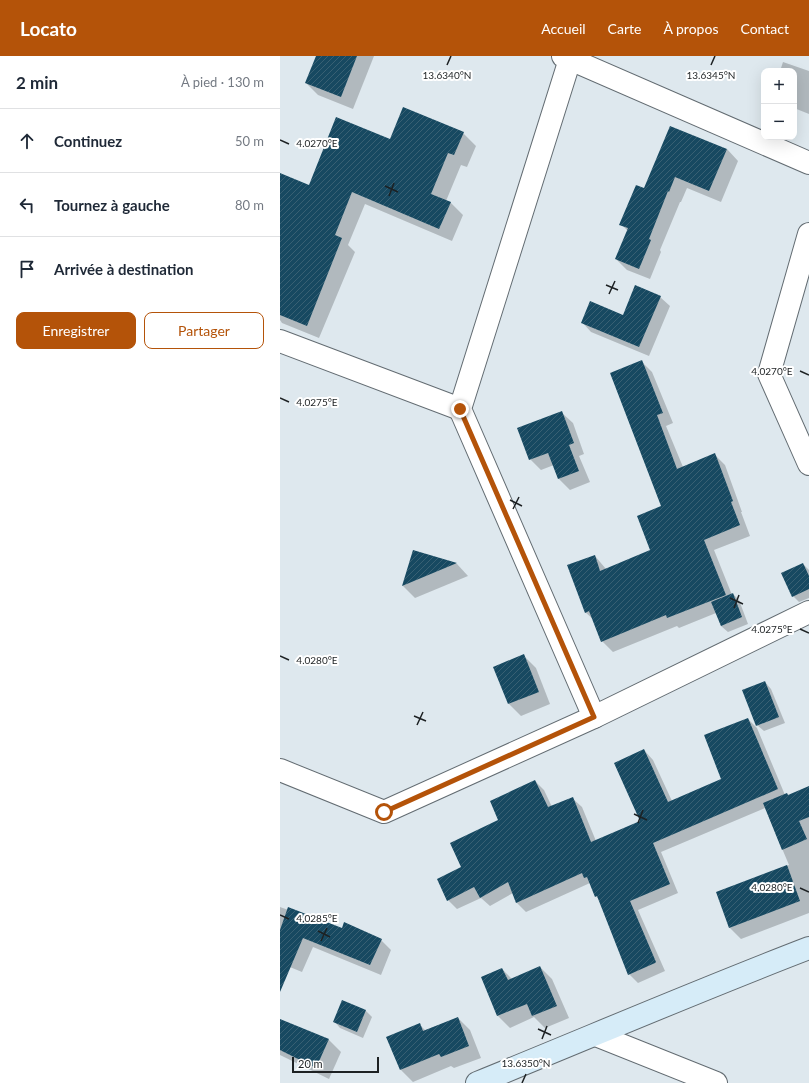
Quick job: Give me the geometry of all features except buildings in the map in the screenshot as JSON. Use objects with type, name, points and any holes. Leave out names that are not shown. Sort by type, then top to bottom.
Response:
[{"type":"main road","points":[[477,1083],[596,1035],[728,979],[809,948]]},
{"type":"street","points":[[594,717],[460,409],[568,57],[809,162]]},
{"type":"street","points":[[809,234],[769,374],[809,464]]},
{"type":"street","points":[[280,341],[460,409]]},
{"type":"street","points":[[280,770],[384,812],[594,717],[809,612]]},
{"type":"street","points":[[596,1035],[716,1083]]},
{"type":"route","points":[[384,812],[594,717],[460,409]]}]
